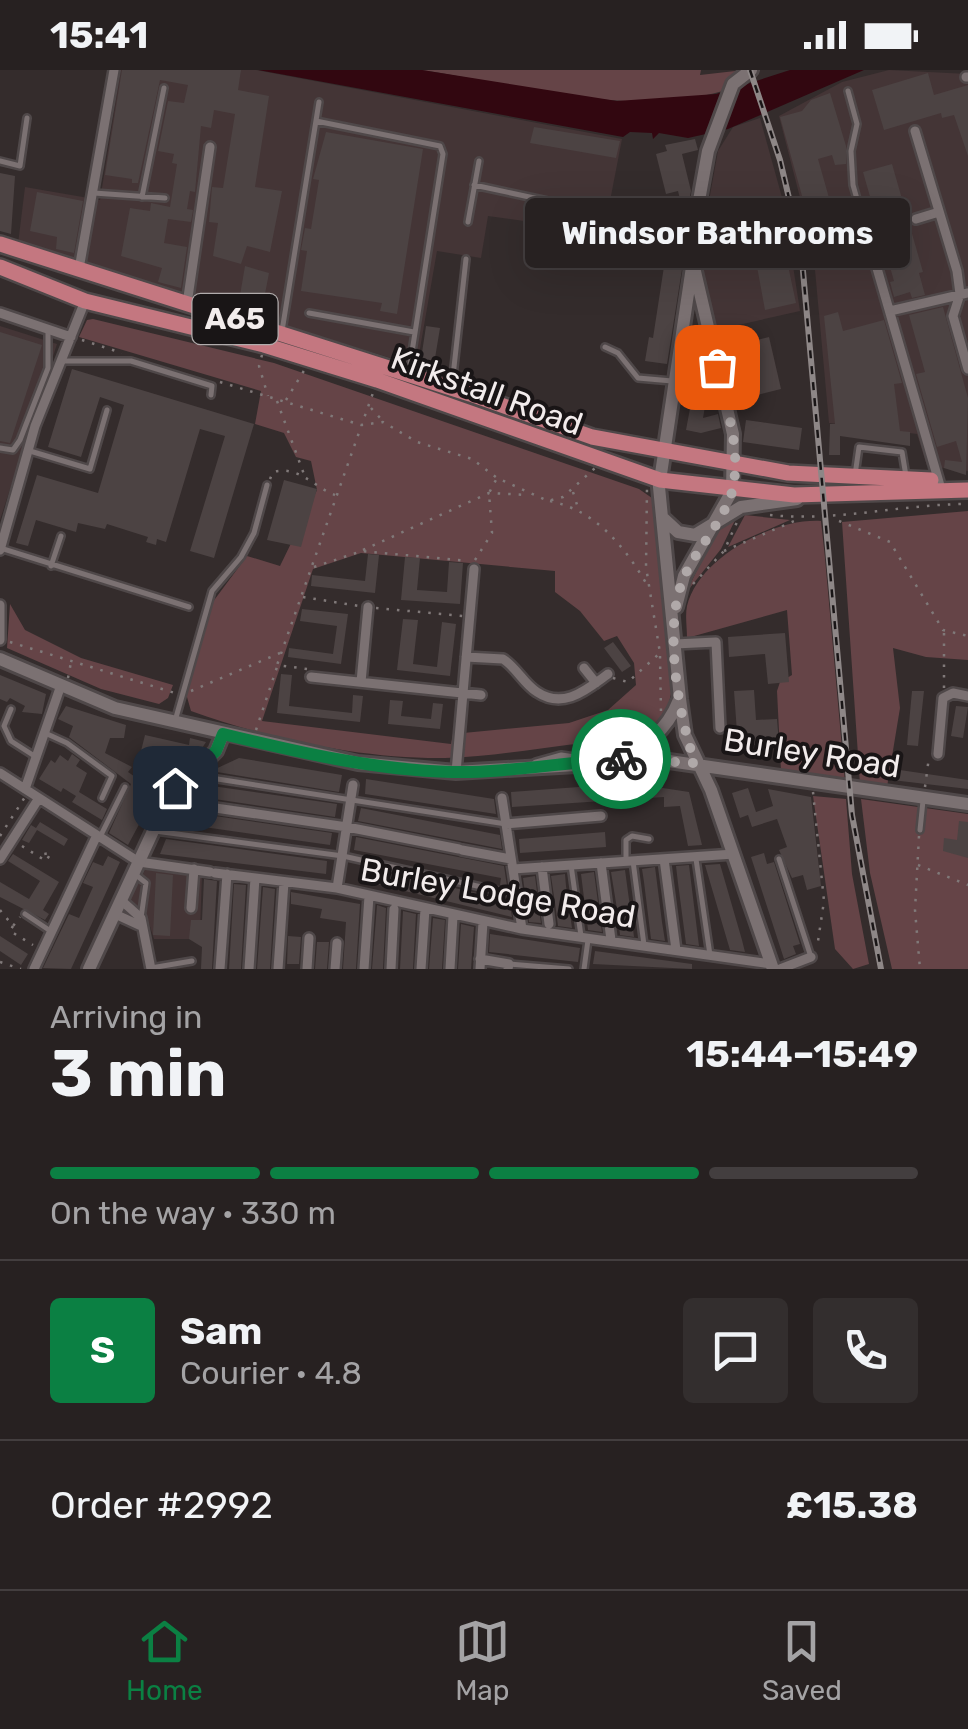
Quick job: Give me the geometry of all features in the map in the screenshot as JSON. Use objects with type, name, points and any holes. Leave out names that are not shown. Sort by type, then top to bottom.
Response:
[{"type":"main road","name":"Kirkstall Road","points":[[0,244],[452,388],[592,437],[788,473],[968,488]]},
{"type":"main road","points":[[30,278],[24,264],[38,256]]},
{"type":"main road","name":"Kirkstall Road","points":[[0,267],[84,300],[264,344],[378,380],[642,476],[732,490],[841,495],[940,485]]},
{"type":"main road","points":[[132,288],[138,296],[132,312]]},
{"type":"main road","points":[[661,451],[687,484]]},
{"type":"main road","points":[[717,459],[732,490]]},
{"type":"street","points":[[79,269],[114,70]]},
{"type":"street","points":[[751,70],[733,84],[711,142],[692,242],[692,267],[661,451],[660,480],[685,736],[711,790],[775,967],[811,958]]},
{"type":"street","points":[[915,131],[964,294],[953,316]]},
{"type":"street","points":[[187,304],[210,146]]},
{"type":"street","points":[[916,218],[939,212]]},
{"type":"street","points":[[864,220],[940,485]]},
{"type":"street","points":[[674,619],[684,576],[732,490],[736,464],[692,267]]},
{"type":"street","points":[[890,311],[964,294]]},
{"type":"street","points":[[944,296],[968,369]]},
{"type":"street","points":[[0,549],[27,450],[84,300]]},
{"type":"street","points":[[684,310],[702,308]]},
{"type":"street","points":[[0,314],[70,337]]},
{"type":"street","points":[[664,519],[685,535],[710,529],[741,507],[841,495]]},
{"type":"street","points":[[456,772],[474,569]]},
{"type":"street","points":[[0,605],[0,640]]},
{"type":"street","points":[[361,682],[368,607]]},
{"type":"street","points":[[675,644],[716,642],[720,728]]},
{"type":"street","points":[[466,657],[503,658],[537,692],[551,698],[581,695],[608,674]]},
{"type":"street","name":"Burley Road","points":[[0,660],[63,689],[174,722],[358,763],[456,772],[588,761],[695,763],[812,784],[968,804]]},
{"type":"street","points":[[584,668],[596,682]]},
{"type":"street","points":[[311,677],[481,694]]},
{"type":"street","points":[[27,790],[44,733],[63,689]]},
{"type":"street","points":[[938,754],[945,696],[968,696]]},
{"type":"street","points":[[588,761],[628,751],[663,729],[680,698]]},
{"type":"street","points":[[90,969],[166,800],[216,751],[223,734]]},
{"type":"street","points":[[0,774],[98,836],[136,868]]},
{"type":"street","points":[[338,888],[354,785]]},
{"type":"street","points":[[0,859],[39,798]]},
{"type":"street","points":[[502,798],[522,928]]},
{"type":"street","points":[[166,800],[347,827],[460,849],[512,864],[542,867],[734,854]]},
{"type":"street","points":[[506,824],[602,816]]},
{"type":"street","points":[[34,969],[98,836]]},
{"type":"street","points":[[664,859],[676,950]]},
{"type":"street","points":[[601,863],[611,940]]},
{"type":"street","points":[[542,867],[549,924]]},
{"type":"street","name":"Burley Lodge Road","points":[[136,868],[194,869],[338,888],[483,922],[775,967]]},
{"type":"street","points":[[190,908],[194,869]]},
{"type":"street","points":[[217,873],[220,969]]},
{"type":"street","points":[[249,969],[255,878]]},
{"type":"street","points":[[278,969],[284,882]]},
{"type":"street","points":[[364,969],[368,896]]},
{"type":"street","points":[[122,900],[142,923],[151,969]]},
{"type":"street","points":[[422,969],[424,909]]},
{"type":"street","points":[[391,969],[394,910]]},
{"type":"street","points":[[115,914],[142,923]]},
{"type":"street","points":[[450,969],[453,916]]},
{"type":"street","points":[[483,922],[480,964],[509,966]]},
{"type":"street","points":[[307,969],[309,938]]},
{"type":"street","points":[[335,969],[337,943]]},
{"type":"lane","points":[[142,198],[164,88]]},
{"type":"lane","points":[[848,90],[857,124],[851,151],[854,185],[864,220]]},
{"type":"lane","points":[[281,334],[319,102]]},
{"type":"lane","points":[[0,161],[20,166],[27,118]]},
{"type":"lane","points":[[316,121],[440,146],[443,154],[408,374]]},
{"type":"lane","points":[[468,222],[479,161]]},
{"type":"lane","points":[[474,185],[598,212],[619,226],[668,232],[692,242]]},
{"type":"lane","points":[[94,193],[165,198]]},
{"type":"lane","points":[[668,232],[695,224]]},
{"type":"lane","points":[[692,267],[733,256]]},
{"type":"lane","points":[[452,388],[466,259]]},
{"type":"lane","points":[[309,313],[414,332]]},
{"type":"lane","points":[[0,448],[13,450],[20,440],[48,368],[48,330]]},
{"type":"lane","points":[[723,393],[738,390],[731,356],[734,344]]},
{"type":"lane","points":[[605,346],[638,378],[672,381]]},
{"type":"lane","points":[[61,360],[72,364],[131,361],[212,386],[211,395]]},
{"type":"lane","points":[[27,450],[90,469],[107,410]]},
{"type":"lane","points":[[855,477],[859,447],[890,448],[906,456],[906,480]]},
{"type":"lane","points":[[174,722],[212,591],[240,558],[254,533],[267,486]]},
{"type":"lane","points":[[51,566],[61,536]]},
{"type":"lane","points":[[0,549],[189,607]]},
{"type":"lane","points":[[12,709],[4,726],[7,734],[36,757]]},
{"type":"lane","points":[[44,733],[67,743],[112,776],[102,798]]},
{"type":"lane","points":[[142,759],[211,778],[506,824]]},
{"type":"lane","points":[[98,836],[125,787]]},
{"type":"lane","points":[[920,830],[923,798]]},
{"type":"lane","points":[[152,831],[342,856],[517,895]]},
{"type":"lane","points":[[644,945],[626,840],[632,836],[648,839]]},
{"type":"lane","points":[[696,857],[710,955]]},
{"type":"lane","points":[[779,860],[811,958]]},
{"type":"lane","points":[[572,865],[584,936],[584,969]]},
{"type":"lane","points":[[136,868],[146,883],[142,923]]},
{"type":"lane","points":[[25,914],[52,932]]},
{"type":"lane","points":[[151,969],[192,961]]},
{"type":"lane","points":[[509,966],[569,969]]},
{"type":"path","points":[[264,344],[259,366],[269,397]]},
{"type":"path","points":[[252,741],[378,380]]},
{"type":"path","points":[[222,383],[361,425],[383,422]]},
{"type":"path","points":[[276,399],[304,476]]},
{"type":"path","points":[[368,406],[383,422],[418,442],[472,459],[497,478],[532,495],[579,509],[617,542],[651,591]]},
{"type":"path","points":[[548,501],[572,489],[602,461]]},
{"type":"path","points":[[267,486],[273,472],[282,469],[304,476],[337,496]]},
{"type":"path","points":[[642,476],[647,485],[645,541],[660,654],[663,729]]},
{"type":"path","points":[[362,551],[474,562],[492,533],[489,493],[497,478]]},
{"type":"path","points":[[572,489],[579,509]]},
{"type":"path","points":[[313,568],[362,551],[489,493],[532,495]]},
{"type":"path","points":[[685,596],[724,551],[742,512]]},
{"type":"path","points":[[724,551],[800,518]]},
{"type":"path","points":[[834,518],[890,542],[943,630],[945,696]]},
{"type":"path","points":[[303,597],[470,616]]},
{"type":"path","points":[[943,630],[968,636]]},
{"type":"path","points":[[946,640],[953,632]]},
{"type":"path","points":[[0,640],[181,696],[282,652]]},
{"type":"path","points":[[608,674],[620,683],[628,682],[660,654]]},
{"type":"path","points":[[63,689],[71,660]]},
{"type":"path","points":[[278,665],[311,669],[311,677]]},
{"type":"path","points":[[923,798],[927,758],[938,754]]},
{"type":"path","points":[[811,958],[821,934],[824,901],[812,784]]},
{"type":"path","points":[[0,836],[27,790]]},
{"type":"path","points":[[920,830],[920,969]]},
{"type":"path","points":[[12,840],[36,855]]},
{"type":"path","points":[[917,864],[968,885]]},
{"type":"path","points":[[0,910],[13,926]]},
{"type":"path","points":[[25,914],[10,931],[42,952]]},
{"type":"path","points":[[0,962],[21,969]]},
{"type":"shaded area","points":[[121,70],[256,70],[622,139],[604,232],[488,216],[481,258],[437,251],[417,366],[18,244],[25,187],[100,200]]},
{"type":"shaded area","points":[[258,70],[422,70],[617,101],[716,94],[790,70],[864,70],[728,129],[688,138],[659,133],[653,139],[652,133],[630,132],[623,137]]},
{"type":"shaded area","points":[[422,70],[701,70],[700,75],[744,70],[736,87],[698,97],[620,101]]},
{"type":"shaded area","points":[[889,70],[968,74],[968,471],[927,466],[917,434],[829,423],[813,248],[779,116],[842,82]]},
{"type":"shaded area","points":[[760,118],[783,201],[800,311],[716,330],[699,256],[718,151],[733,127]]},
{"type":"shaded area","points":[[87,320],[274,363],[639,489],[652,498],[672,685],[660,719],[649,729],[619,740],[445,758],[382,755],[316,745],[191,711],[185,690],[212,603],[247,556],[280,566],[317,490],[311,461],[296,457],[284,433],[255,424],[261,391],[79,337]],"holes":[[[361,553],[555,571],[555,592],[580,611],[604,641],[617,636],[634,663],[636,685],[608,710],[569,723],[453,734],[451,744],[262,721],[313,569]]]},
{"type":"shaded area","points":[[0,326],[57,344],[0,520]]},
{"type":"shaded area","points":[[968,511],[968,660],[926,657],[893,648],[900,708],[887,787],[860,784],[842,522]]},
{"type":"shaded area","points":[[738,514],[721,549],[685,594],[718,529]]},
{"type":"shaded area","points":[[745,515],[790,520],[728,547]]},
{"type":"shaded area","points":[[821,521],[845,782],[781,771],[777,691],[780,682],[792,675],[787,610],[687,638],[686,610],[694,588],[722,557],[782,526]]},
{"type":"shaded area","points":[[10,604],[25,630],[81,658],[173,685],[168,698],[159,704],[101,689],[7,648]]},
{"type":"shaded area","points":[[813,796],[846,799],[852,874],[869,964],[853,969],[835,949]]},
{"type":"shaded area","points":[[861,799],[968,814],[968,969],[892,969],[870,873]]},
{"type":"shaded area","points":[[146,868],[202,875],[200,931],[189,939],[154,939],[147,917],[130,900]]},
{"type":"building","points":[[122,70],[241,70],[238,90],[269,96],[255,187],[282,191],[270,252],[247,246],[241,264],[213,256],[218,223],[209,222],[212,187],[223,188],[235,114],[214,110],[211,128],[201,126],[195,192],[190,191],[187,209],[193,210],[191,222],[168,219],[164,243],[187,247],[181,288],[158,282],[162,268],[121,256],[130,208],[150,211],[151,203],[170,207],[177,164],[172,163],[174,154],[158,151],[168,101],[184,103],[188,85],[160,80],[138,183],[132,183],[132,179],[105,175]]},
{"type":"building","points":[[928,73],[934,95],[968,85],[968,156],[954,115],[942,118],[941,113],[884,130],[872,90]]},
{"type":"building","points":[[830,93],[846,146],[846,164],[835,165],[832,155],[818,159],[837,226],[855,221],[857,228],[835,234],[837,239],[816,246],[780,117],[802,111],[811,100]]},
{"type":"building","points":[[534,127],[620,141],[616,158],[530,143]]},
{"type":"building","points":[[326,132],[423,149],[397,314],[380,311],[382,303],[301,291],[307,251],[301,250],[305,228],[311,229],[319,180],[313,179]]},
{"type":"building","points":[[695,139],[698,150],[682,154],[691,191],[689,201],[681,203],[678,191],[666,194],[656,154],[667,151],[665,145]]},
{"type":"building","points":[[892,164],[923,272],[919,273],[925,295],[912,298],[910,292],[894,297],[890,282],[894,281],[863,172]]},
{"type":"building","points":[[0,173],[15,176],[11,234],[0,231]]},
{"type":"building","points":[[37,192],[83,201],[74,253],[56,249],[57,237],[30,231]]},
{"type":"building","points":[[777,214],[796,303],[765,310],[748,218]]},
{"type":"building","points":[[667,247],[680,250],[683,263],[667,364],[645,361],[649,337],[653,338]]},
{"type":"building","points":[[245,266],[269,273],[261,315],[238,307]]},
{"type":"building","points":[[943,307],[968,398],[966,475],[944,468],[945,460],[962,462],[956,441],[937,447],[916,374],[925,372],[909,315]]},
{"type":"building","points":[[838,312],[843,331],[884,320],[902,383],[894,384],[900,431],[910,432],[910,446],[840,436],[840,455],[829,455],[830,424],[835,424],[824,316]]},
{"type":"building","points":[[426,326],[440,328],[433,370],[420,366]]},
{"type":"building","points":[[0,332],[42,345],[10,443],[0,441]]},
{"type":"building","points":[[700,336],[712,390],[708,389],[703,418],[718,414],[721,428],[701,433],[686,430],[694,387],[684,385],[692,338]]},
{"type":"building","points":[[769,337],[781,389],[749,397],[741,344]]},
{"type":"building","points":[[72,369],[254,424],[214,558],[190,551],[225,436],[200,429],[166,542],[146,542],[148,537],[107,524],[105,529],[78,523],[76,532],[36,520],[28,546],[16,543],[37,475],[98,493],[124,405],[100,397],[81,457],[48,447]]},
{"type":"building","points":[[746,420],[802,428],[799,450],[743,442]]},
{"type":"building","points":[[284,480],[317,489],[301,547],[267,540]]},
{"type":"building","points":[[368,554],[379,555],[375,593],[311,586],[312,575],[365,581]]},
{"type":"building","points":[[405,557],[420,558],[417,590],[447,592],[449,562],[463,563],[460,604],[401,600]]},
{"type":"building","points":[[302,609],[348,614],[341,664],[288,657],[289,648],[333,654],[337,626],[300,621]]},
{"type":"building","points":[[403,619],[418,620],[413,664],[437,667],[442,622],[456,624],[450,676],[397,670]]},
{"type":"building","points":[[785,633],[789,682],[768,684],[765,654],[729,657],[728,637]]},
{"type":"building","points":[[613,642],[631,666],[622,672],[604,648]]},
{"type":"building","points":[[281,674],[292,675],[289,706],[352,713],[353,695],[363,696],[360,722],[277,713]]},
{"type":"building","points":[[0,675],[46,694],[42,714],[22,712],[25,706],[10,698],[7,702],[0,699]]},
{"type":"building","points":[[754,690],[756,720],[777,719],[779,744],[738,746],[734,691]]},
{"type":"building","points":[[912,691],[924,691],[918,746],[907,745]]},
{"type":"building","points":[[390,700],[403,701],[401,716],[431,719],[433,703],[443,704],[440,729],[388,724]]},
{"type":"building","points":[[66,706],[126,725],[124,738],[110,738],[105,753],[132,767],[128,772],[141,781],[150,769],[165,776],[128,845],[109,833],[131,784],[69,737],[73,726],[58,719]]},
{"type":"building","points":[[956,706],[968,707],[963,738],[951,736]]},
{"type":"building","points":[[145,735],[189,745],[190,738],[206,742],[197,756],[187,754],[185,761],[141,751]]},
{"type":"building","points":[[72,754],[80,760],[76,766],[87,773],[79,792],[107,809],[102,820],[72,802],[76,796],[39,779],[51,760],[55,763],[60,755],[68,761]]},
{"type":"building","points":[[239,758],[342,775],[339,792],[211,771]]},
{"type":"building","points":[[893,769],[968,780],[968,789],[892,780]]},
{"type":"building","points":[[366,779],[494,799],[496,814],[365,794]]},
{"type":"building","points":[[198,784],[337,804],[335,817],[188,795]]},
{"type":"building","points":[[606,785],[607,790],[643,785],[689,792],[702,845],[688,846],[680,806],[664,807],[664,797],[512,807],[511,792]]},
{"type":"building","points":[[748,788],[756,812],[773,806],[768,789],[811,797],[821,886],[807,890],[803,875],[792,878],[779,850],[787,847],[777,819],[752,827],[748,815],[740,818],[732,793]]},
{"type":"building","points":[[361,808],[500,835],[502,849],[358,821]]},
{"type":"building","points":[[174,810],[332,833],[330,845],[176,823],[169,827]]},
{"type":"building","points":[[959,821],[968,822],[968,858],[943,851],[944,838],[957,840]]},
{"type":"building","points":[[40,822],[68,839],[64,846],[37,830],[29,843],[22,840],[31,825],[36,828]]},
{"type":"building","points":[[605,832],[606,847],[520,853],[519,839]]},
{"type":"building","points":[[356,837],[504,866],[507,886],[500,885],[501,878],[354,850]]},
{"type":"building","points":[[166,839],[327,861],[326,874],[160,854]]},
{"type":"building","points":[[764,853],[767,864],[774,862],[800,944],[793,946],[796,954],[784,959],[751,857]]},
{"type":"building","points":[[13,854],[59,882],[43,910],[49,914],[45,920],[0,897],[0,882],[29,899],[40,881],[8,861]]},
{"type":"building","points":[[108,856],[120,862],[71,969],[43,968],[69,914],[79,918],[93,887],[83,883],[93,862],[103,866]]},
{"type":"building","points":[[720,864],[745,952],[730,950],[705,865]]},
{"type":"building","points":[[689,865],[699,946],[686,944],[678,883],[676,866]]},
{"type":"building","points":[[655,867],[665,941],[651,939],[642,869]]},
{"type":"building","points":[[625,870],[634,937],[620,935],[611,872]]},
{"type":"building","points":[[377,871],[509,900],[512,917],[376,884]]},
{"type":"building","points":[[594,872],[602,932],[588,930],[581,874]]},
{"type":"building","points":[[156,873],[173,875],[170,936],[153,935]]},
{"type":"building","points":[[565,874],[572,928],[558,926],[551,876]]},
{"type":"building","points":[[535,876],[541,923],[529,922],[523,878]]},
{"type":"building","points":[[204,879],[217,881],[212,969],[201,969],[202,947],[189,939],[191,920],[202,920]]},
{"type":"building","points":[[234,884],[246,885],[241,969],[229,969]]},
{"type":"building","points":[[263,887],[275,889],[270,969],[257,969]]},
{"type":"building","points":[[291,892],[360,904],[356,969],[343,969],[346,922],[320,918],[322,909],[291,904]]},
{"type":"building","points":[[377,905],[386,908],[383,969],[372,969]]},
{"type":"building","points":[[403,911],[416,914],[413,969],[400,969]]},
{"type":"building","points":[[433,918],[445,920],[442,969],[429,969]]},
{"type":"building","points":[[461,924],[474,927],[471,969],[458,969]]},
{"type":"building","points":[[490,934],[580,948],[578,962],[489,952]]},
{"type":"building","points":[[0,936],[28,954],[21,965],[0,951]]},
{"type":"building","points":[[288,936],[301,937],[299,964],[287,964]]},
{"type":"building","points":[[317,942],[329,942],[327,969],[315,969]]},
{"type":"building","points":[[595,951],[692,964],[692,969],[593,964]]},
{"type":"railway","points":[[750,70],[780,160],[801,249],[852,815],[881,969]]},
{"type":"way so far","points":[[621,759],[695,763],[685,736],[674,619],[684,576],[732,490],[736,464],[733,434],[717,367]]},
{"type":"place","name":"Windsor Bathrooms","points":[[717,367]]},
{"type":"route","points":[[175,788],[216,751],[223,734],[358,763],[417,770],[456,772],[621,759]]}]
